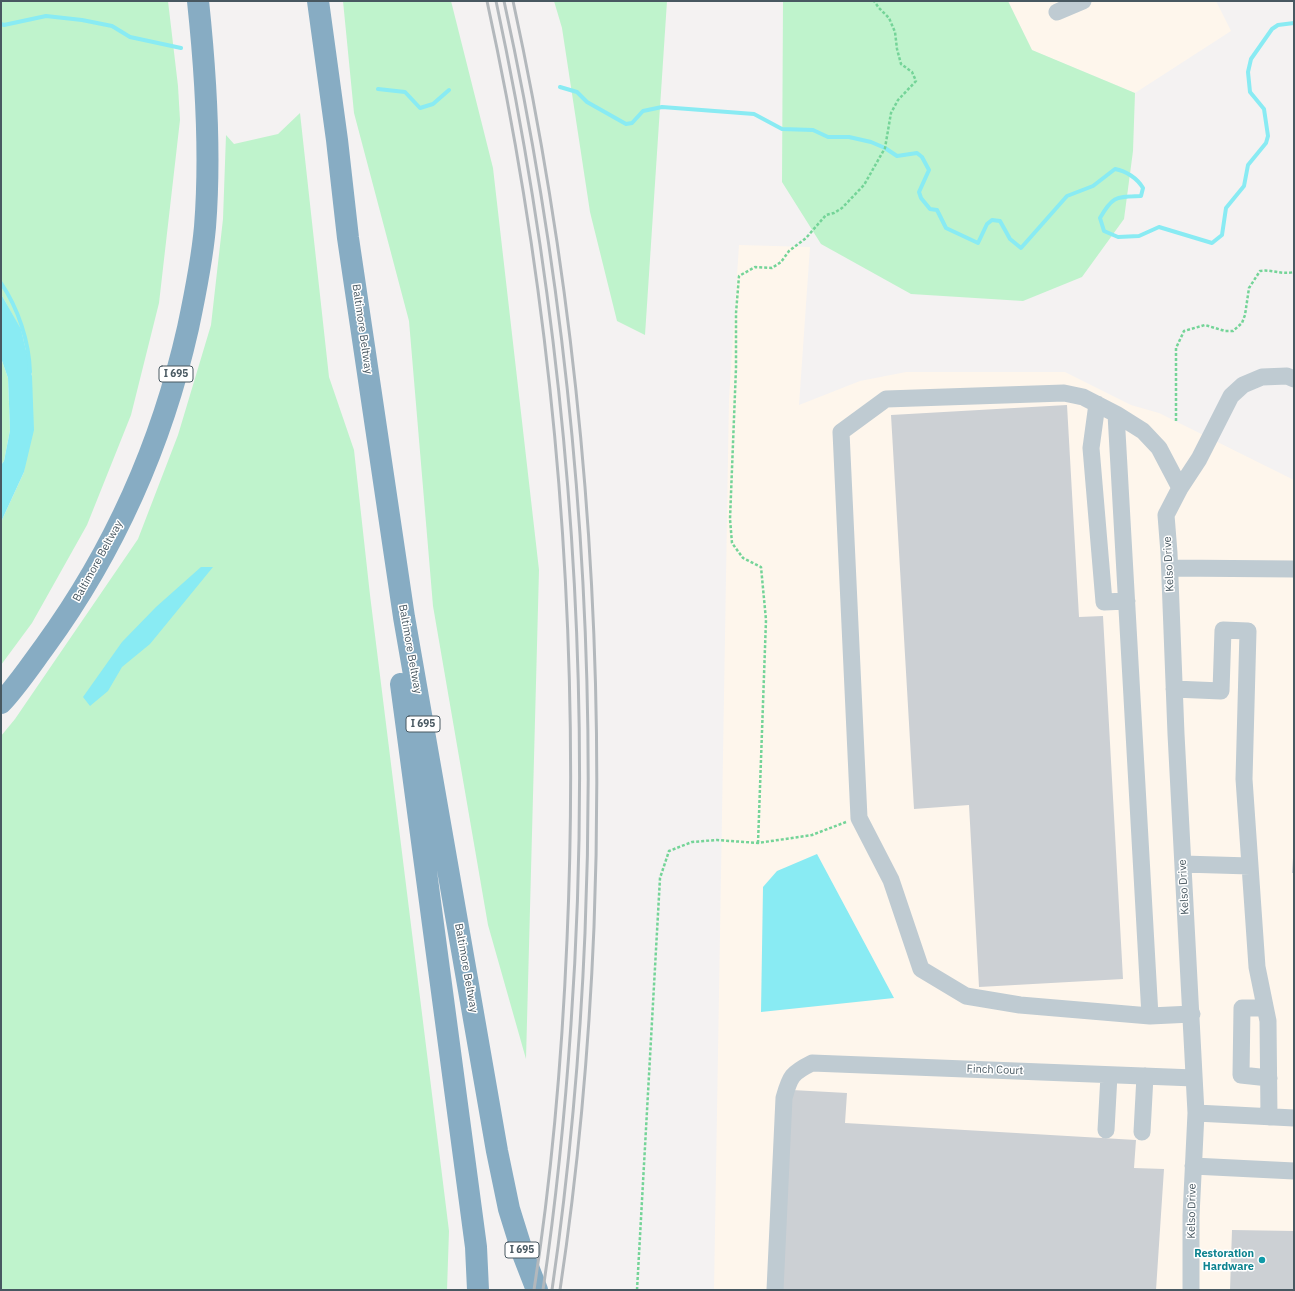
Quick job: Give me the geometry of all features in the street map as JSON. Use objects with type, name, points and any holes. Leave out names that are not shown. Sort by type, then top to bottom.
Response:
[{"type":"highway","name":"Baltimore Beltway","points":[[1,703],[34,662],[60,625],[86,585],[113,536],[134,494],[151,451],[173,386],[196,291],[205,228],[208,170],[208,110],[198,1]]},
{"type":"highway","name":"Baltimore Beltway","points":[[318,1],[337,140],[348,238],[404,617],[497,1151],[509,1208],[523,1254],[537,1290]]},
{"type":"highway","points":[[348,238],[392,618],[476,1247],[478,1290]]},
{"type":"street","points":[[1058,12],[1082,1]]},
{"type":"street","name":"Kelso Drive","points":[[1191,1290],[1191,1216],[1196,1113],[1174,689],[1170,568],[1166,516],[1180,488],[1199,460],[1231,396],[1243,385],[1262,377],[1287,376],[1294,379]]},
{"type":"street","points":[[1180,488],[1159,448],[1143,431],[1083,396],[1064,394],[886,399],[841,432],[859,818],[891,880],[921,969],[966,996],[1020,1005],[1150,1016],[1192,1014]]},
{"type":"street","points":[[1097,404],[1091,448],[1104,602],[1127,601]]},
{"type":"street","points":[[1116,414],[1150,1016]]},
{"type":"street","points":[[1170,568],[1294,569]]},
{"type":"street","points":[[1221,691],[1223,630],[1248,631],[1244,779],[1257,967],[1268,1021],[1269,1117]]},
{"type":"street","points":[[1174,689],[1246,692]]},
{"type":"street","points":[[1183,864],[1250,866]]},
{"type":"street","points":[[1265,1008],[1242,1008],[1241,1075],[1269,1078]]},
{"type":"street","name":"Finch Court","points":[[775,1290],[784,1098],[788,1082],[796,1071],[812,1063],[1194,1078]]},
{"type":"street","points":[[1106,1130],[1108,1075]]},
{"type":"street","points":[[1142,1132],[1145,1076]]},
{"type":"street","points":[[1196,1113],[1294,1118]]},
{"type":"street","points":[[1193,1166],[1294,1171]]},
{"type":"path","points":[[758,843],[766,620],[760,567],[743,558],[732,543],[730,519],[736,368],[736,313],[740,276],[755,267],[772,268],[781,262],[789,251],[806,238],[826,215],[834,213],[842,208],[864,185],[885,148],[891,113],[898,100],[916,81],[912,72],[901,64],[895,32],[889,18],[874,1]]},
{"type":"path","points":[[1176,421],[1176,348],[1184,332],[1205,325],[1225,331],[1233,331],[1242,323],[1245,315],[1249,288],[1260,271],[1268,270],[1286,274],[1294,272]]},
{"type":"path","points":[[637,1290],[660,878],[669,851],[692,842],[717,840],[758,843],[812,835],[859,818]]},
{"type":"shaded area","points":[[1008,1],[1216,1],[1231,31],[1135,93],[1032,50]]},
{"type":"shaded area","points":[[739,245],[810,247],[799,405],[860,381],[906,372],[1065,372],[1131,405],[1159,413],[1294,480],[1294,1290],[714,1290],[729,399]]},
{"type":"green space","points":[[1,1],[168,1],[178,86],[180,120],[159,303],[131,415],[87,525],[32,623],[1,665],[1,522],[24,472],[32,376],[21,330],[1,294]]},
{"type":"green space","points":[[343,1],[451,1],[493,168],[539,570],[526,1059],[488,925],[433,606],[409,321],[354,113]]},
{"type":"green space","points":[[554,1],[667,1],[645,335],[617,321],[590,212],[562,28]]},
{"type":"green space","points":[[783,1],[1008,1],[1032,50],[1135,93],[1133,151],[1124,219],[1082,277],[1023,301],[911,294],[821,244],[782,182]]},
{"type":"green space","points":[[300,113],[329,377],[354,450],[370,595],[449,1231],[447,1290],[1,1290],[1,736],[15,719],[138,539],[178,435],[211,325],[223,219],[226,135],[234,144],[278,134]]},
{"type":"green space","points":[[1,358],[8,378],[10,430],[4,461],[1,465]]},
{"type":"water","points":[[1,294],[21,329],[32,376],[34,430],[24,472],[1,522],[1,465],[4,461],[10,430],[8,378],[1,358]]},
{"type":"water","points":[[201,567],[213,567],[150,644],[122,667],[108,691],[90,706],[83,697],[122,642],[156,607]]},
{"type":"water","points":[[817,854],[894,998],[761,1012],[763,887],[777,871]]},
{"type":"building","points":[[1067,405],[1079,617],[1103,616],[1123,979],[979,987],[969,805],[914,809],[891,415]]},
{"type":"building","points":[[1293,858],[1294,873],[1292,873]]},
{"type":"building","points":[[792,1090],[847,1093],[845,1123],[1136,1140],[1134,1168],[1164,1169],[1156,1290],[779,1290]]},
{"type":"building","name":"Restoration Hardware","points":[[1232,1230],[1294,1231],[1294,1290],[1230,1290]]},
{"type":"waterway","points":[[1,24],[4,25],[46,16],[82,20],[112,26],[130,37],[181,48]]},
{"type":"waterway","points":[[560,87],[577,92],[587,102],[626,124],[632,123],[643,111],[662,107],[754,114],[782,129],[813,130],[828,137],[849,137],[871,142],[885,148],[897,156],[917,153],[922,157],[929,170],[919,192],[921,198],[930,209],[937,210],[946,228],[978,243],[987,224],[992,220],[1000,221],[1010,239],[1021,248],[1067,196],[1093,186],[1115,169],[1123,171],[1131,176],[1138,181],[1143,188],[1141,196],[1121,197],[1112,201],[1100,218],[1104,231],[1118,237],[1139,236],[1159,227],[1212,243],[1222,235],[1226,208],[1244,186],[1248,165],[1266,143],[1268,136],[1264,109],[1250,92],[1248,72],[1251,59],[1272,29],[1278,25],[1294,23]]},
{"type":"waterway","points":[[378,89],[405,92],[420,108],[433,104],[449,90]]},
{"type":"waterway","points":[[1,283],[13,303],[22,325],[30,372]]},
{"type":"railway","points":[[487,1],[510,117],[530,233],[545,350],[557,468],[566,586],[570,704],[570,822],[567,940],[562,1028],[551,1159],[534,1290]]},
{"type":"railway","points":[[496,1],[521,128],[541,255],[558,382],[570,510],[577,638],[580,766],[578,895],[566,1091],[560,1157],[543,1290]]},
{"type":"railway","points":[[504,1],[527,116],[547,232],[562,348],[574,464],[583,581],[587,698],[588,816],[585,933],[573,1112],[564,1201],[552,1290]]},
{"type":"railway","points":[[513,1],[536,115],[555,230],[571,346],[583,461],[591,577],[596,694],[597,810],[592,972],[582,1109],[560,1290]]},
{"type":"place","name":"Restoration Hardware","points":[[1262,1260]]}]
